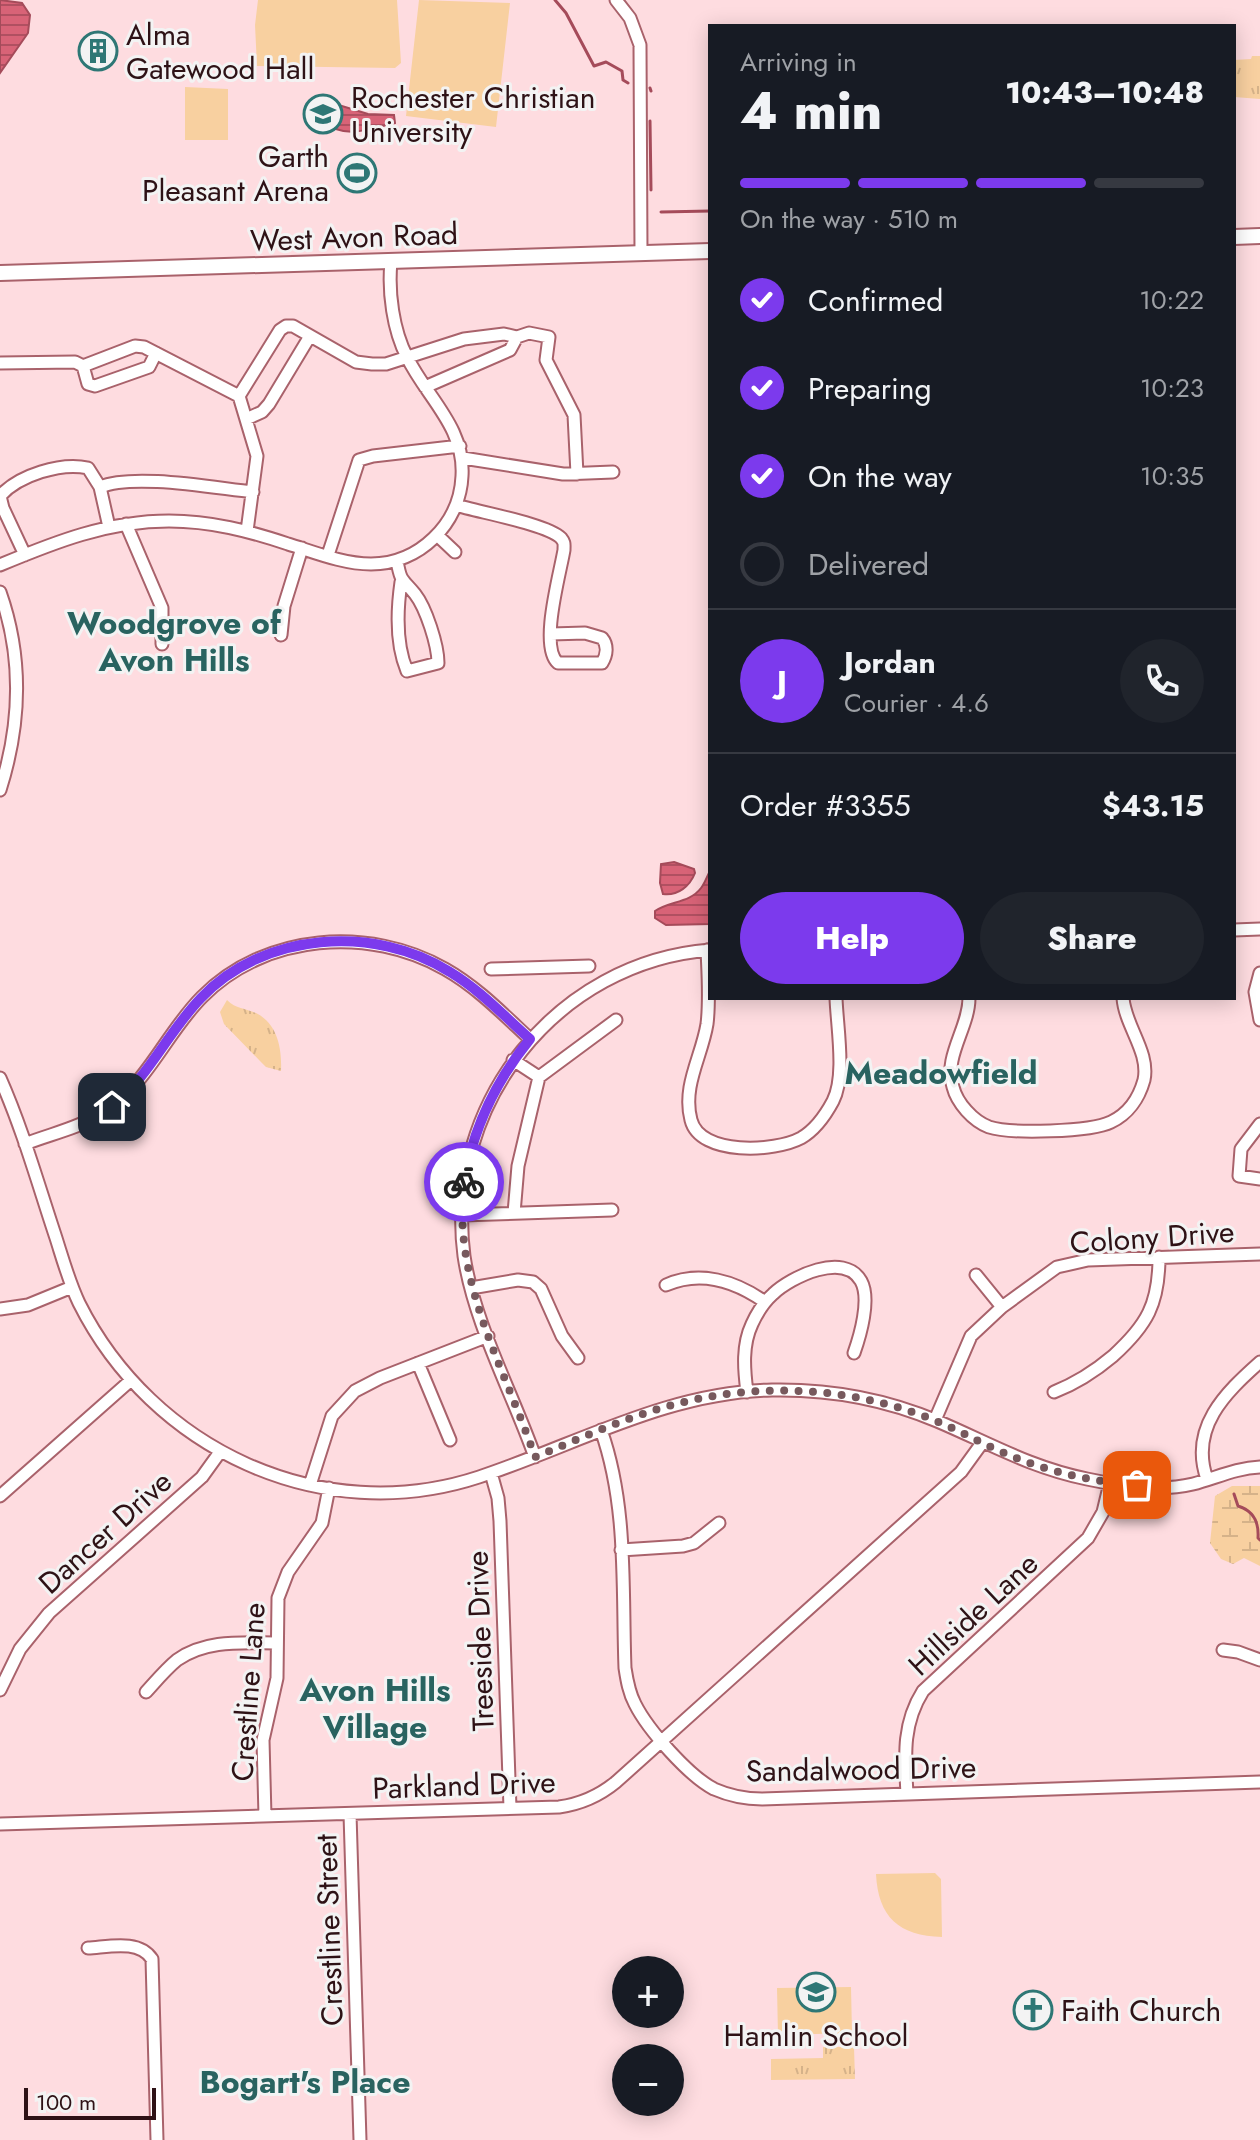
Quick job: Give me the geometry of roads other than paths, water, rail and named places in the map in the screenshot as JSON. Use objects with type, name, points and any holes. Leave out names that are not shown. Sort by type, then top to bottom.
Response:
[{"type":"main road","points":[[1236,237],[1260,236]]},
{"type":"main road","name":"West Avon Road","points":[[0,273],[708,251]]},
{"type":"street","points":[[616,0],[630,18],[640,45],[641,253]]},
{"type":"street","points":[[0,565],[79,533],[126,524],[173,521],[247,531],[360,563],[397,561],[422,547],[437,535],[456,505],[461,486],[461,452],[452,425],[406,356],[396,328],[391,262]]},
{"type":"street","points":[[239,396],[280,330],[286,326],[293,326],[356,362],[386,364],[464,339],[504,334],[517,337],[529,333],[549,337],[546,360],[574,415],[577,474]]},
{"type":"street","points":[[246,419],[262,412],[269,404],[310,336]]},
{"type":"street","points":[[425,387],[510,350],[517,337]]},
{"type":"street","points":[[0,363],[75,362],[83,366],[135,346],[156,353],[239,396],[257,456],[247,531]]},
{"type":"street","points":[[83,366],[88,384],[95,386],[149,367],[156,353]]},
{"type":"street","points":[[328,555],[359,460],[373,456],[461,452],[577,474],[613,472]]},
{"type":"street","points":[[25,555],[0,496],[8,488],[41,473],[78,466],[88,468],[100,487],[109,527]]},
{"type":"street","points":[[100,487],[110,483],[134,482],[253,492]]},
{"type":"street","points":[[456,505],[523,522],[559,536],[564,550],[551,634],[551,654],[558,663],[602,663],[605,659],[606,648],[602,638],[585,633],[551,634]]},
{"type":"street","points":[[126,524],[162,608],[162,644]]},
{"type":"street","points":[[437,535],[455,552]]},
{"type":"street","points":[[281,635],[284,606],[302,548]]},
{"type":"street","points":[[397,561],[401,582],[401,650],[407,671],[438,663],[438,648],[416,595],[401,582]]},
{"type":"street","points":[[0,592],[10,626],[17,687],[13,739],[0,790]]},
{"type":"street","points":[[1236,930],[1260,929]]},
{"type":"street","points":[[25,1144],[72,1128],[112,1107],[138,1081],[171,1033],[212,988],[247,964],[275,952],[305,945],[332,941],[369,943],[417,955],[463,980],[530,1039]]},
{"type":"street","points":[[535,1457],[471,1288],[464,1254],[464,1185],[473,1140],[493,1093],[513,1060],[555,1014],[598,984],[653,960],[708,950]]},
{"type":"street","points":[[491,969],[589,966]]},
{"type":"street","points":[[1260,973],[1255,992],[1260,1020]]},
{"type":"street","points":[[708,986],[707,1021],[692,1071],[690,1113],[696,1131],[710,1141],[737,1147],[773,1147],[801,1138],[818,1124],[830,1107],[838,1088],[836,1000]]},
{"type":"street","points":[[969,1000],[968,1017],[952,1062],[954,1092],[965,1109],[982,1124],[1016,1130],[1098,1126],[1115,1120],[1132,1105],[1142,1086],[1145,1069],[1123,1000]]},
{"type":"street","points":[[514,1213],[518,1166],[539,1077],[616,1020]]},
{"type":"street","points":[[513,1060],[539,1077]]},
{"type":"street","points":[[0,1078],[72,1287],[99,1337],[130,1381],[179,1425],[220,1452],[266,1472],[329,1488],[364,1492],[415,1490],[491,1473],[682,1402],[747,1392],[796,1391],[838,1394],[881,1403],[935,1420],[1046,1469],[1110,1483],[1173,1486],[1237,1469],[1260,1467]]},
{"type":"street","points":[[1260,1124],[1241,1149],[1239,1176],[1260,1179]]},
{"type":"street","points":[[462,1215],[612,1210]]},
{"type":"street","name":"Colony Drive","points":[[935,1420],[968,1341],[985,1321],[1047,1273],[1069,1263],[1088,1260],[1260,1254]]},
{"type":"street","points":[[1054,1392],[1092,1373],[1142,1325],[1157,1290],[1159,1257]]},
{"type":"street","points":[[747,1392],[746,1343],[752,1324],[765,1302],[787,1282],[806,1273],[827,1268],[847,1269],[860,1279],[864,1292],[862,1331],[854,1353]]},
{"type":"street","points":[[976,1275],[1002,1307]]},
{"type":"street","points":[[666,1285],[683,1278],[701,1277],[742,1288],[765,1302]]},
{"type":"street","points":[[471,1288],[518,1280],[533,1282],[541,1289],[562,1336],[578,1358]]},
{"type":"street","points":[[0,1309],[28,1305],[72,1287]]},
{"type":"street","points":[[310,1485],[325,1431],[342,1403],[368,1383],[488,1336]]},
{"type":"street","points":[[1207,1479],[1202,1457],[1205,1431],[1211,1416],[1230,1388],[1260,1362]]},
{"type":"street","points":[[418,1363],[450,1440]]},
{"type":"street","points":[[0,1496],[130,1381]]},
{"type":"street","name":"Sandalwood Drive","points":[[601,1430],[617,1488],[628,1689],[643,1718],[698,1778],[731,1796],[762,1799],[1260,1782]]},
{"type":"street","name":"Parkland Drive","points":[[0,1824],[559,1807],[589,1799],[616,1782],[961,1472],[982,1443]]},
{"type":"street","name":"Dancer Drive","points":[[0,1690],[20,1649],[49,1613],[202,1477],[220,1452]]},
{"type":"street","name":"Treeside Drive","points":[[491,1473],[500,1507],[510,1808]]},
{"type":"street","name":"Hillside Lane","points":[[907,1794],[906,1735],[912,1711],[923,1691],[1088,1538],[1103,1512],[1110,1483]]},
{"type":"street","name":"Crestline Lane","points":[[265,1816],[263,1740],[277,1678],[276,1610],[281,1588],[292,1565],[322,1523],[329,1488]]},
{"type":"street","points":[[621,1550],[694,1543],[719,1523]]},
{"type":"street","points":[[146,1692],[174,1662],[191,1652],[221,1644],[277,1643]]},
{"type":"street","points":[[1223,1650],[1260,1660]]},
{"type":"street","name":"Crestline Street","points":[[350,1814],[360,2140]]},
{"type":"street","points":[[88,1948],[134,1947],[145,1950],[152,1959],[157,2140]]},
{"type":"waterway","points":[[555,0],[566,13],[594,66],[606,62],[622,71],[623,80],[628,83]]},
{"type":"waterway","points":[[650,121],[651,190]]},
{"type":"waterway","points":[[661,212],[708,211]]},
{"type":"waterway","points":[[1234,1494],[1238,1506],[1254,1518],[1260,1540]]},
{"type":"place","name":"Alma Gatewood Hall","points":[[98,51]]},
{"type":"place","name":"Rochester Christian University","points":[[323,114]]},
{"type":"place","name":"Garth Pleasant Arena","points":[[357,173]]},
{"type":"place","name":"Hamlin School","points":[[816,1992]]},
{"type":"place","name":"Faith Church","points":[[1033,2010]]},
{"type":"district","name":"Woodgrove of Avon Hills","points":[[174,642]]},
{"type":"district","name":"Meadowfield","points":[[941,1073]]},
{"type":"district","name":"Avon Hills Village","points":[[375,1708]]},
{"type":"district","name":"Bogart's Place","points":[[305,2082]]}]
